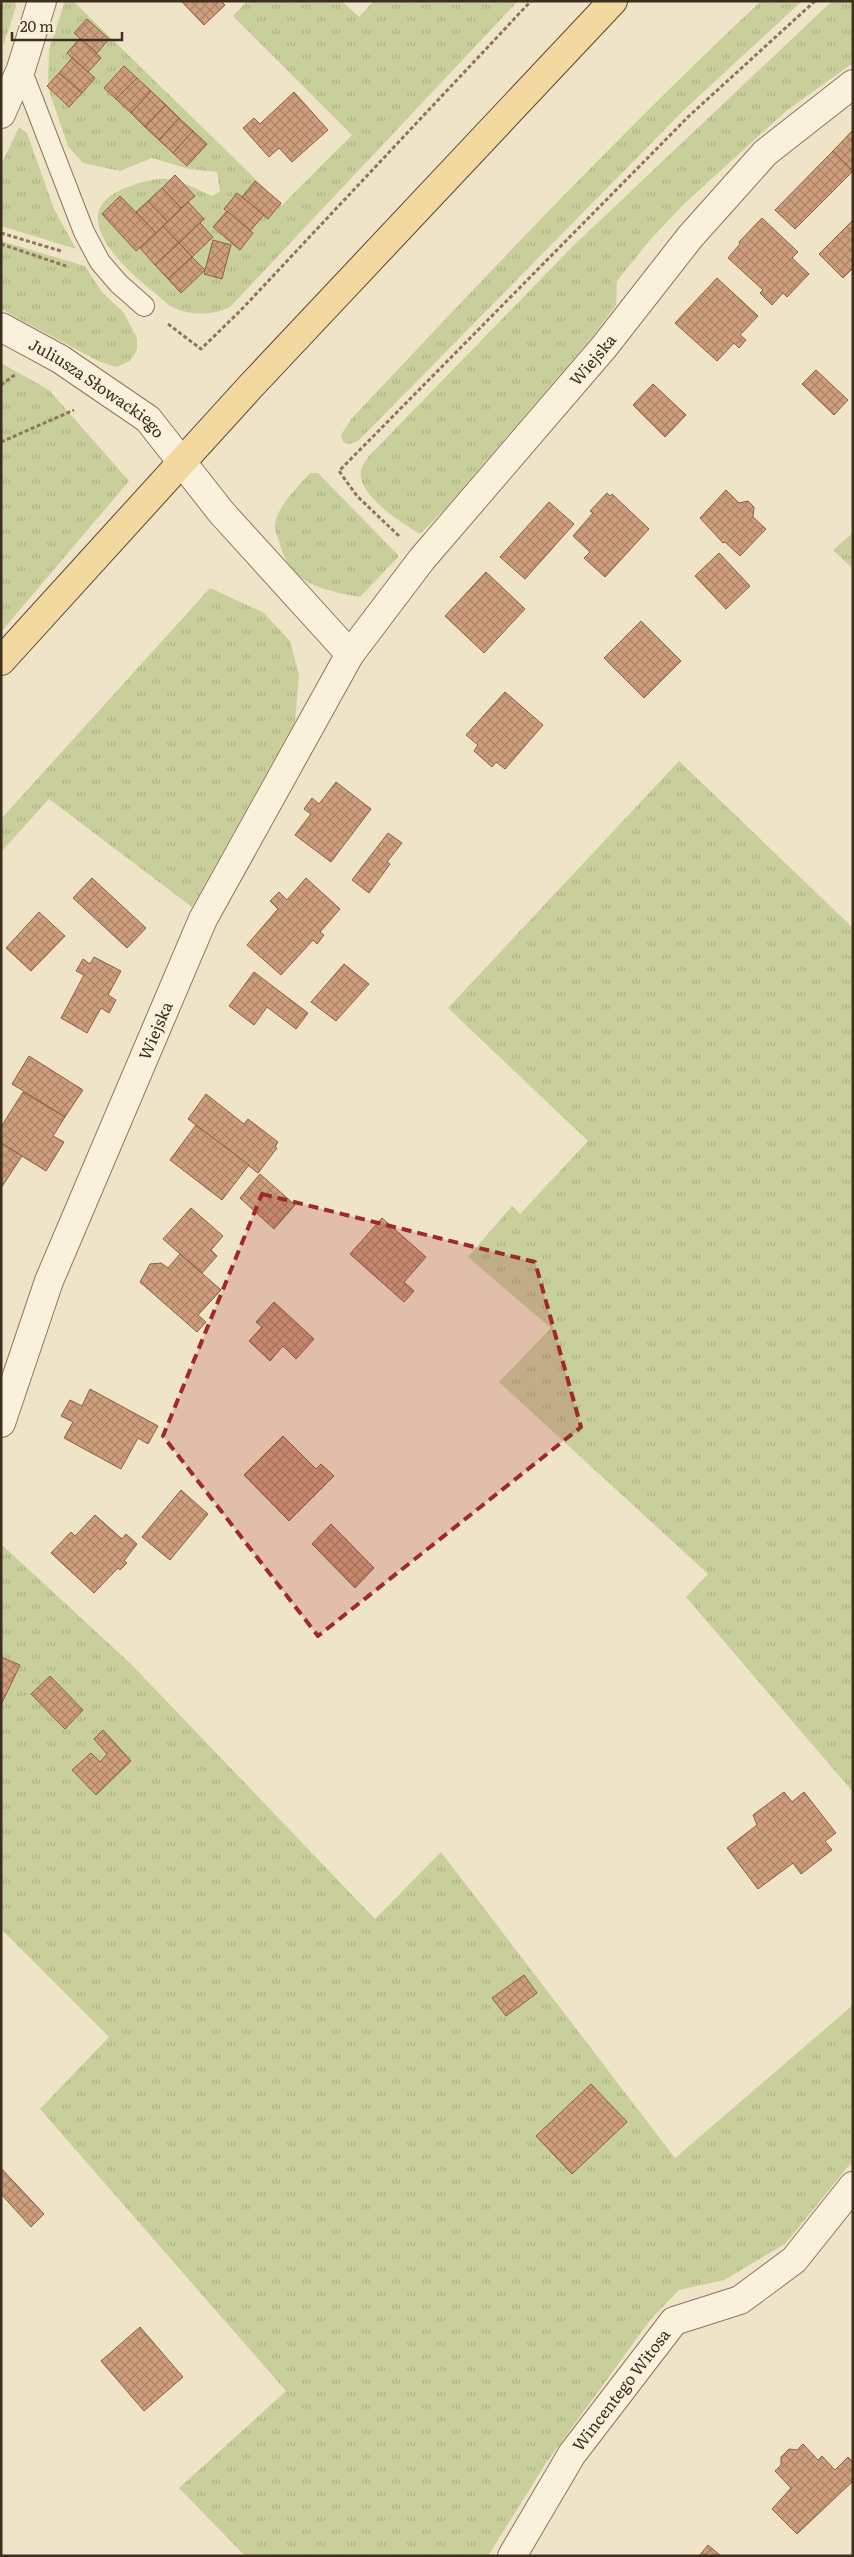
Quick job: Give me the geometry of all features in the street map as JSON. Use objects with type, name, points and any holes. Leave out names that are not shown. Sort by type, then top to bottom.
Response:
[{"type":"main road","points":[[1,661],[181,461],[613,1]]},
{"type":"street","points":[[1,114],[21,69],[42,1]]},
{"type":"street","name":"Wiejska","points":[[1,1423],[49,1281],[203,919],[350,654],[422,559],[604,346],[690,237],[764,152],[853,84]]},
{"type":"street","name":"Juliusza Słowackiego","points":[[1,328],[60,359],[108,394],[148,419],[221,512],[350,654]]},
{"type":"street","name":"Wincentego Witosa","points":[[512,2556],[572,2454],[674,2321],[740,2300],[794,2260],[853,2186]]},
{"type":"lane","points":[[21,69],[84,232],[106,269],[144,306]]},
{"type":"path","points":[[144,306],[201,349],[248,303],[531,1]]},
{"type":"path","points":[[422,559],[358,496],[340,471],[689,116],[814,1]]},
{"type":"path","points":[[1,233],[106,269]]},
{"type":"path","points":[[1,244],[90,274],[106,269]]},
{"type":"path","points":[[1,442],[108,394]]},
{"type":"highlighted area","points":[[262,1194],[535,1262],[581,1427],[318,1636],[163,1436]]},
{"type":"green space","points":[[1,1],[15,1],[16,7],[3,46]]},
{"type":"green space","points":[[65,1],[73,1],[282,205],[352,135],[233,16],[247,1],[342,1],[359,17],[374,1],[518,1],[230,307],[217,312],[203,314],[181,311],[174,308],[137,278],[112,252],[103,237],[98,223],[100,209],[109,197],[128,187],[142,182],[163,179],[189,185],[212,196],[220,191],[217,172],[189,169],[152,158],[120,171],[83,163],[68,146],[48,88],[49,50]]},
{"type":"green space","points":[[761,1],[802,1],[684,110],[358,441],[349,444],[343,442],[341,435],[352,418],[452,312],[656,102]]},
{"type":"green space","points":[[832,1],[853,1],[853,63],[786,111],[684,204],[649,241],[617,281],[616,305],[593,336],[443,511],[420,534],[392,516],[373,498],[361,479],[361,470],[369,456],[572,247]]},
{"type":"green space","points":[[19,127],[27,133],[54,209],[76,249],[1,226],[1,165]]},
{"type":"green space","points":[[1,241],[85,266],[102,292],[124,313],[137,338],[137,350],[130,361],[116,367],[98,361],[1,309]]},
{"type":"green space","points":[[1,363],[49,390],[129,481],[1,632]]},
{"type":"green space","points":[[310,473],[318,473],[399,556],[360,597],[320,588],[309,582],[299,576],[284,555],[275,530],[277,516],[280,509]]},
{"type":"green space","points":[[853,533],[853,569],[833,550]]},
{"type":"green space","points":[[210,588],[264,613],[290,641],[299,675],[295,722],[192,907],[49,799],[1,852],[1,819]]},
{"type":"green space","points":[[679,761],[853,928],[853,1792],[686,1597],[708,1574],[499,1382],[551,1328],[468,1257],[512,1206],[520,1214],[588,1141],[448,1008]]},
{"type":"green space","points":[[1,1544],[132,1665],[375,1919],[441,1852],[675,2158],[853,2005],[853,2167],[850,2164],[785,2244],[724,2280],[679,2290],[651,2319],[546,2463],[488,2556],[245,2556],[179,2488],[286,2391],[40,2109],[109,2037],[1,1929]]},
{"type":"building","points":[[181,1],[221,1],[225,5],[204,25]]},
{"type":"building","points":[[87,19],[109,39],[97,53],[74,33]]},
{"type":"building","points":[[80,38],[101,58],[88,72],[67,53]]},
{"type":"building","points":[[72,58],[95,78],[82,93],[59,73]]},
{"type":"building","points":[[124,66],[137,78],[116,99],[104,88]]},
{"type":"building","points":[[59,73],[82,93],[69,107],[47,86]]},
{"type":"building","points":[[137,78],[151,91],[131,113],[116,99]]},
{"type":"building","points":[[151,91],[166,105],[145,127],[131,113]]},
{"type":"building","points":[[294,92],[328,130],[292,162],[279,148],[269,157],[243,128],[254,118],[260,124]]},
{"type":"building","points":[[166,105],[179,118],[159,140],[145,127]]},
{"type":"building","points":[[179,118],[193,131],[173,153],[159,140]]},
{"type":"building","points":[[853,130],[853,171],[833,151]]},
{"type":"building","points":[[193,131],[207,144],[187,166],[173,153]]},
{"type":"building","points":[[833,151],[853,171],[795,229],[775,210]]},
{"type":"building","points":[[175,175],[195,196],[181,208],[162,188]]},
{"type":"building","points":[[255,181],[281,203],[268,219],[242,197]]},
{"type":"building","points":[[162,188],[181,208],[168,222],[148,201]]},
{"type":"building","points":[[237,193],[264,215],[250,231],[224,209]]},
{"type":"building","points":[[120,196],[156,233],[136,251],[102,214]]},
{"type":"building","points":[[148,201],[168,222],[156,233],[136,212]]},
{"type":"building","points":[[188,202],[204,219],[179,243],[163,226]]},
{"type":"building","points":[[227,211],[253,233],[240,250],[213,227]]},
{"type":"building","points":[[762,218],[798,252],[792,258],[809,274],[787,297],[783,293],[772,305],[760,293],[763,290],[728,258],[740,244],[739,242]]},
{"type":"building","points":[[853,220],[853,268],[843,278],[819,254]]},
{"type":"building","points":[[200,223],[213,237],[192,257],[179,243]]},
{"type":"building","points":[[163,226],[179,243],[155,265],[140,248]]},
{"type":"building","points":[[213,240],[231,245],[222,279],[204,274]]},
{"type":"building","points":[[179,243],[192,257],[168,279],[155,265]]},
{"type":"building","points":[[192,257],[205,270],[181,293],[168,279]]},
{"type":"building","points":[[717,278],[758,316],[740,335],[746,340],[739,348],[734,343],[717,361],[675,323]]},
{"type":"building","points":[[816,370],[848,400],[834,415],[802,384]]},
{"type":"building","points":[[653,384],[686,415],[665,437],[633,405]]},
{"type":"building","points":[[726,490],[739,503],[748,501],[754,507],[753,517],[766,529],[740,556],[725,542],[723,543],[700,518]]},
{"type":"building","points":[[607,493],[610,496],[612,494],[649,529],[605,577],[584,558],[590,552],[573,536],[593,513],[590,511]]},
{"type":"building","points":[[549,502],[574,524],[525,579],[500,557]]},
{"type":"building","points":[[719,553],[750,586],[726,609],[695,576]]},
{"type":"building","points":[[486,572],[525,609],[484,653],[445,616]]},
{"type":"building","points":[[641,621],[681,661],[644,698],[604,658]]},
{"type":"building","points":[[505,692],[543,725],[505,769],[496,762],[492,767],[474,751],[478,745],[466,735]]},
{"type":"building","points":[[336,782],[371,809],[331,862],[295,835],[311,814],[304,809],[312,798],[319,804]]},
{"type":"building","points":[[388,833],[402,843],[387,862],[390,864],[369,893],[352,880]]},
{"type":"building","points":[[92,878],[146,928],[127,948],[73,898]]},
{"type":"building","points":[[306,878],[340,909],[320,932],[324,935],[317,944],[313,940],[281,975],[247,945],[278,909],[270,901],[279,892],[287,900]]},
{"type":"building","points":[[39,912],[65,936],[31,971],[6,948]]},
{"type":"building","points":[[94,957],[121,971],[108,995],[116,1000],[109,1013],[101,1008],[87,1033],[61,1018],[84,975],[76,971],[83,959],[90,964]]},
{"type":"building","points":[[344,964],[369,984],[336,1021],[311,1002]]},
{"type":"building","points":[[254,972],[308,1013],[296,1029],[267,1007],[254,1025],[229,1006]]},
{"type":"building","points":[[29,1056],[83,1090],[65,1117],[12,1084]]},
{"type":"building","points":[[23,1092],[65,1117],[53,1136],[64,1142],[46,1171],[1,1143],[1,1127]]},
{"type":"building","points":[[206,1094],[244,1124],[248,1119],[278,1142],[275,1147],[277,1148],[258,1173],[188,1119]]},
{"type":"building","points":[[196,1125],[249,1165],[222,1200],[170,1160]]},
{"type":"building","points":[[1,1143],[22,1156],[1,1188]]},
{"type":"building","points":[[260,1174],[295,1205],[274,1229],[240,1198]]},
{"type":"building","points":[[191,1208],[223,1236],[211,1250],[217,1256],[202,1273],[163,1239]]},
{"type":"building","points":[[382,1218],[426,1257],[404,1282],[414,1291],[404,1302],[350,1254]]},
{"type":"building","points":[[180,1254],[221,1290],[198,1315],[206,1322],[197,1332],[140,1282],[150,1264],[161,1263],[168,1268]]},
{"type":"building","points":[[274,1302],[314,1339],[296,1359],[283,1346],[270,1361],[249,1341],[262,1327],[256,1322]]},
{"type":"building","points":[[90,1389],[158,1426],[148,1444],[138,1438],[121,1469],[64,1438],[73,1422],[61,1416],[70,1400],[82,1406]]},
{"type":"building","points":[[283,1436],[316,1469],[321,1464],[334,1476],[289,1521],[244,1475]]},
{"type":"building","points":[[181,1490],[208,1514],[170,1560],[142,1537]]},
{"type":"building","points":[[95,1515],[122,1539],[126,1534],[137,1544],[124,1561],[127,1563],[120,1570],[118,1568],[94,1593],[51,1553],[71,1532],[75,1536]]},
{"type":"building","points":[[331,1524],[374,1568],[355,1588],[312,1544]]},
{"type":"building","points":[[1,1657],[20,1665],[1,1705]]},
{"type":"building","points":[[50,1676],[83,1710],[65,1729],[31,1694]]},
{"type":"building","points":[[103,1730],[131,1761],[96,1795],[72,1770],[91,1753],[100,1762],[107,1754],[94,1739]]},
{"type":"building","points":[[784,1792],[792,1802],[804,1792],[836,1833],[825,1841],[832,1850],[801,1874],[793,1863],[758,1889],[727,1848],[757,1825],[753,1815]]},
{"type":"building","points":[[524,1975],[537,1993],[506,2016],[492,1998]]},
{"type":"building","points":[[591,2084],[627,2122],[572,2174],[536,2136]]},
{"type":"building","points":[[1,2168],[44,2214],[31,2227],[1,2194]]},
{"type":"building","points":[[140,2327],[183,2377],[144,2411],[101,2361]]},
{"type":"building","points":[[803,2444],[818,2460],[822,2456],[835,2470],[848,2457],[853,2462],[853,2481],[797,2534],[772,2509],[791,2488],[775,2471],[781,2465],[781,2457],[789,2449],[797,2450]]},
{"type":"building","points":[[708,2545],[721,2556],[699,2556]]}]
